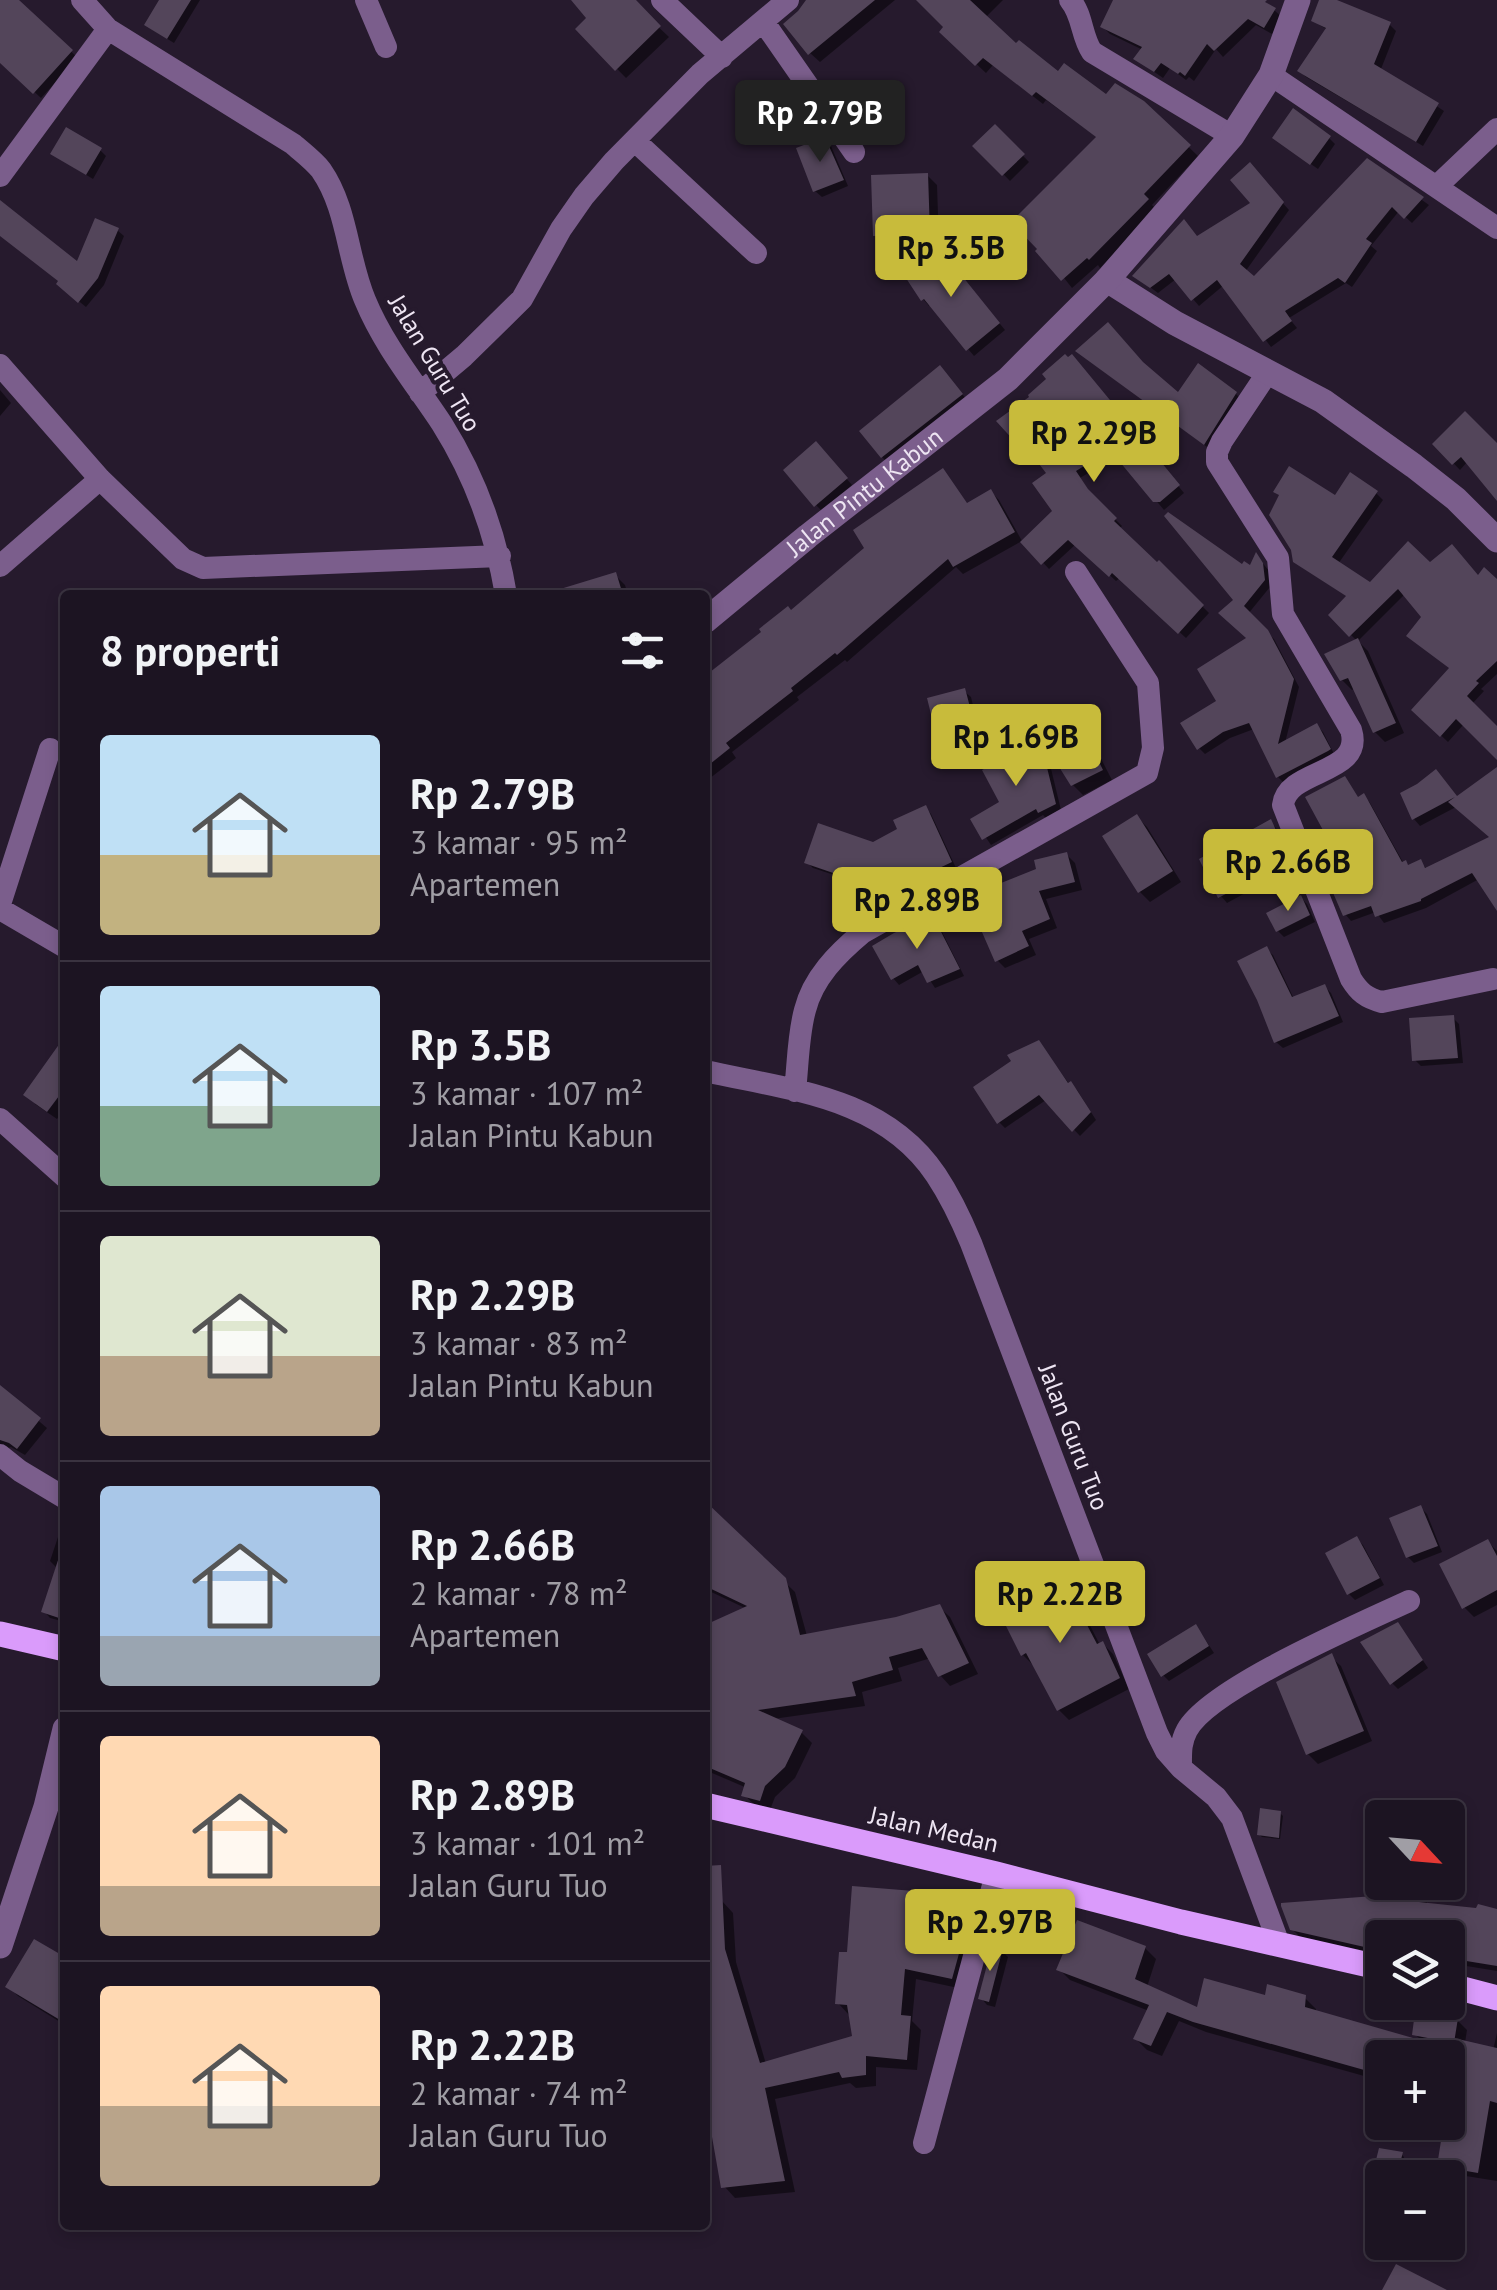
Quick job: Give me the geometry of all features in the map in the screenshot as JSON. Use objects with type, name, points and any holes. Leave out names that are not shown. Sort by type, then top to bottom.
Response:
[{"type":"main road","points":[[0,1634],[60,1648]]},
{"type":"main road","name":"Jalan Medan","points":[[710,1806],[1365,1964]]},
{"type":"main road","points":[[1465,1990],[1497,1998]]},
{"type":"street","name":"Jalan Guru Tuo","points":[[82,0],[108,29],[293,144],[318,166],[335,194],[364,297],[388,348],[443,426],[474,485],[500,556],[505,590]]},
{"type":"street","points":[[366,0],[386,46]]},
{"type":"street","points":[[662,0],[722,57]]},
{"type":"street","points":[[420,393],[522,299],[560,229],[584,196],[635,141],[700,74],[788,0]]},
{"type":"street","points":[[1070,0],[1078,9],[1092,52],[1232,136]]},
{"type":"street","name":"Jalan Pintu Kabun","points":[[710,617],[1008,379],[1107,280],[1232,136],[1270,76],[1298,0]]},
{"type":"street","points":[[763,22],[854,152]]},
{"type":"street","points":[[0,176],[108,29]]},
{"type":"street","points":[[1270,76],[1497,228]]},
{"type":"street","points":[[1437,186],[1497,128]]},
{"type":"street","points":[[635,141],[756,253]]},
{"type":"street","points":[[1107,280],[1174,323],[1323,401],[1456,500],[1497,540]]},
{"type":"street","points":[[0,365],[100,479],[183,560],[202,568],[500,556]]},
{"type":"street","points":[[1268,372],[1222,441],[1217,462],[1278,558],[1282,614],[1354,740],[1344,760],[1293,786],[1284,796],[1283,805],[1359,992],[1382,1002],[1493,979]]},
{"type":"street","points":[[0,566],[100,479]]},
{"type":"street","points":[[795,1090],[805,1009],[818,980],[838,954],[862,933],[1146,773],[1152,748],[1148,683],[1076,572]]},
{"type":"street","points":[[50,749],[0,907],[60,944]]},
{"type":"street","name":"Jalan Guru Tuo","points":[[710,1072],[829,1098],[885,1123],[934,1172],[972,1242],[1157,1733],[1166,1751],[1216,1797],[1232,1818],[1279,1944]]},
{"type":"street","points":[[0,1119],[60,1173]]},
{"type":"street","points":[[0,1455],[60,1495]]},
{"type":"street","points":[[1182,1768],[1181,1746],[1198,1715],[1261,1673],[1408,1601]]},
{"type":"street","points":[[0,1946],[5,1911],[46,1806],[60,1749]]},
{"type":"street","points":[[924,2143],[996,1874]]},
{"type":"building","points":[[0,0],[19,0],[73,50],[33,94],[0,63]]},
{"type":"building","points":[[159,0],[191,0],[167,39],[144,25]]},
{"type":"building","points":[[571,0],[636,0],[661,26],[615,71],[575,29],[586,18]]},
{"type":"building","points":[[806,0],[875,0],[808,55],[783,24]]},
{"type":"building","points":[[916,0],[970,0],[1016,43],[1019,40],[1058,71],[1064,63],[1106,94],[1115,83],[1144,101],[1191,145],[1144,194],[1149,199],[1089,260],[1061,281],[1011,222],[1096,137],[1036,92],[1032,96],[983,58],[975,66],[939,32],[943,27]]},
{"type":"building","points":[[1113,0],[1267,0],[1276,8],[1264,28],[1248,19],[1214,51],[1207,44],[1185,76],[1161,63],[1154,72],[1133,59],[1142,47],[1100,27]]},
{"type":"building","points":[[1319,0],[1337,0],[1391,22],[1374,64],[1439,103],[1416,142],[1297,71],[1326,28],[1311,21]]},
{"type":"building","points":[[1293,108],[1331,136],[1310,165],[1272,138]]},
{"type":"building","points":[[995,124],[1025,154],[1002,176],[972,146]]},
{"type":"building","points":[[66,127],[102,148],[86,175],[50,154]]},
{"type":"building","points":[[825,137],[844,180],[813,192],[796,148]]},
{"type":"building","points":[[1367,158],[1424,197],[1404,219],[1392,207],[1366,239],[1372,243],[1345,283],[1338,278],[1285,311],[1292,321],[1263,342],[1217,280],[1191,301],[1169,274],[1150,288],[1132,276],[1184,219],[1197,236],[1250,203],[1230,180],[1250,162],[1284,202],[1240,264],[1254,276]]},
{"type":"building","points":[[928,173],[930,234],[873,236],[871,175]]},
{"type":"building","points":[[0,200],[77,261],[95,218],[119,228],[98,278],[78,303],[56,284],[58,281],[0,236]]},
{"type":"building","points":[[934,250],[956,283],[963,277],[1000,323],[966,351],[924,299],[921,301],[902,272]]},
{"type":"building","points":[[1108,322],[1143,362],[1178,392],[1198,363],[1237,392],[1204,445],[1075,351]]},
{"type":"building","points":[[1065,354],[1072,354],[1180,485],[1160,502],[1153,502],[1110,450],[1076,471],[1117,518],[1114,521],[1204,605],[1178,634],[1112,573],[1109,577],[1068,540],[1041,565],[1020,542],[1052,511],[1032,483],[1046,473],[1023,443],[1017,444],[996,421],[1029,397],[1046,379],[1042,374]]},
{"type":"building","points":[[940,365],[963,394],[881,458],[859,431]]},
{"type":"building","points":[[1465,411],[1497,443],[1497,501],[1461,457],[1452,465],[1432,444]]},
{"type":"building","points":[[816,441],[848,478],[814,507],[783,470]]},
{"type":"building","points":[[1289,466],[1335,495],[1350,472],[1378,491],[1332,557],[1370,582],[1408,541],[1430,562],[1452,544],[1478,575],[1484,567],[1497,579],[1497,661],[1467,696],[1497,726],[1497,760],[1456,719],[1440,737],[1411,710],[1449,668],[1406,636],[1421,617],[1398,589],[1349,637],[1328,615],[1346,596],[1293,562],[1291,550],[1269,515],[1279,495],[1273,492]]},
{"type":"building","points":[[943,468],[967,503],[991,489],[1015,532],[953,567],[948,559],[837,655],[726,743],[730,748],[710,764],[710,672],[864,548],[853,530]]},
{"type":"building","points":[[1168,512],[1242,564],[1244,561],[1250,565],[1256,552],[1263,563],[1265,580],[1244,606],[1268,630],[1294,679],[1278,744],[1317,723],[1331,749],[1276,778],[1249,723],[1223,732],[1197,750],[1180,723],[1216,701],[1197,669],[1246,638],[1218,613],[1233,600],[1164,516]]},
{"type":"building","points":[[616,572],[621,590],[557,590]]},
{"type":"building","points":[[1358,638],[1396,723],[1373,733],[1348,678],[1340,681],[1324,654]]},
{"type":"building","points":[[965,688],[982,753],[943,763],[927,698]]},
{"type":"building","points":[[1074,711],[1103,770],[1071,786],[1036,730]]},
{"type":"building","points":[[1040,739],[1056,804],[1038,813],[1036,809],[982,840],[970,819],[999,802],[982,770]]},
{"type":"building","points":[[1497,767],[1497,911],[1472,873],[1421,901],[1375,917],[1371,906],[1343,916],[1331,888],[1355,879],[1329,829],[1324,832],[1305,797],[1345,776],[1358,797],[1364,793],[1402,862],[1406,860],[1408,865],[1421,859],[1425,868],[1489,837],[1448,802],[1455,797],[1412,820],[1400,793],[1436,769],[1457,796]]},
{"type":"building","points":[[926,805],[952,862],[883,895],[880,889],[804,863],[818,823],[873,842],[897,829],[893,820]]},
{"type":"building","points":[[1137,814],[1173,871],[1138,893],[1102,836]]},
{"type":"building","points":[[1271,819],[1287,855],[1242,878],[1245,884],[1218,898],[1199,859]]},
{"type":"building","points":[[1067,852],[1075,882],[1039,891],[1050,919],[1022,931],[1029,946],[995,962],[965,893],[997,874],[1001,883],[1036,869],[1034,860]]},
{"type":"building","points":[[1301,895],[1310,915],[1276,932],[1266,913]]},
{"type":"building","points":[[933,916],[960,969],[927,983],[918,965],[891,980],[872,946]]},
{"type":"building","points":[[1267,946],[1292,997],[1325,984],[1339,1016],[1274,1043],[1237,961]]},
{"type":"building","points":[[1454,1015],[1458,1058],[1412,1061],[1409,1018]]},
{"type":"building","points":[[1039,1040],[1091,1112],[1072,1132],[1039,1095],[997,1124],[973,1087],[1011,1061],[1007,1055]]},
{"type":"building","points":[[60,1043],[60,1095],[47,1112],[23,1095]]},
{"type":"building","points":[[0,1385],[41,1418],[17,1449],[0,1440]]},
{"type":"building","points":[[1421,1505],[1438,1546],[1406,1558],[1389,1518]]},
{"type":"building","points":[[710,1506],[786,1578],[800,1635],[896,1617],[940,1604],[969,1663],[938,1677],[922,1648],[889,1657],[893,1670],[852,1682],[856,1696],[758,1710],[803,1730],[785,1767],[765,1786],[760,1801],[741,1796],[745,1783],[710,1768],[710,1623],[747,1606],[710,1588]]},
{"type":"building","points":[[1357,1536],[1380,1578],[1347,1595],[1325,1553]]},
{"type":"building","points":[[1488,1539],[1497,1556],[1497,1590],[1462,1609],[1439,1564]]},
{"type":"building","points":[[60,1554],[60,1618],[41,1612]]},
{"type":"building","points":[[1064,1581],[1097,1644],[1103,1641],[1120,1678],[1057,1711],[1026,1653],[1021,1656],[1000,1614]]},
{"type":"building","points":[[1398,1622],[1423,1660],[1390,1685],[1360,1642]]},
{"type":"building","points":[[1196,1624],[1209,1646],[1161,1677],[1147,1654]]},
{"type":"building","points":[[1332,1653],[1364,1731],[1306,1755],[1276,1682]]},
{"type":"building","points":[[1260,1808],[1281,1811],[1279,1838],[1257,1835]]},
{"type":"building","points":[[721,1865],[725,1949],[760,2063],[852,2036],[847,2005],[835,2004],[839,1952],[847,1952],[852,1886],[940,1895],[934,1925],[957,1931],[955,1937],[963,1939],[952,1979],[905,1969],[901,2015],[911,2016],[907,2060],[866,2056],[866,2075],[842,2078],[839,2072],[765,2088],[785,2181],[721,2188],[710,2125],[710,1866]]},
{"type":"building","points":[[1365,1897],[1365,1900],[1419,1900],[1497,1909],[1497,1966],[1465,1961],[1465,1920],[1365,1920],[1365,1947],[1290,1930],[1281,1903]]},
{"type":"building","points":[[1077,1920],[1146,1946],[1135,1979],[1197,2007],[1204,1978],[1265,1995],[1267,1984],[1306,1995],[1305,2007],[1420,2040],[1365,2040],[1365,2070],[1167,2012],[1151,2046],[1133,2039],[1149,2005],[1056,1970]]},
{"type":"building","points":[[34,1939],[60,1954],[60,2020],[5,1987]]},
{"type":"building","points":[[992,1946],[1003,1948],[989,2002],[978,1999]]},
{"type":"building","points":[[1414,2020],[1458,2020],[1454,2040],[1412,2035]]},
{"type":"building","points":[[1465,2041],[1497,2048],[1497,2103],[1490,2101],[1478,2173],[1465,2171],[1465,2160],[1438,2160],[1441,2140],[1465,2140]]},
{"type":"building","points":[[1379,2148],[1403,2152],[1401,2160],[1376,2160]]},
{"type":"building","points":[[1396,2264],[1447,2290],[1382,2290]]}]
